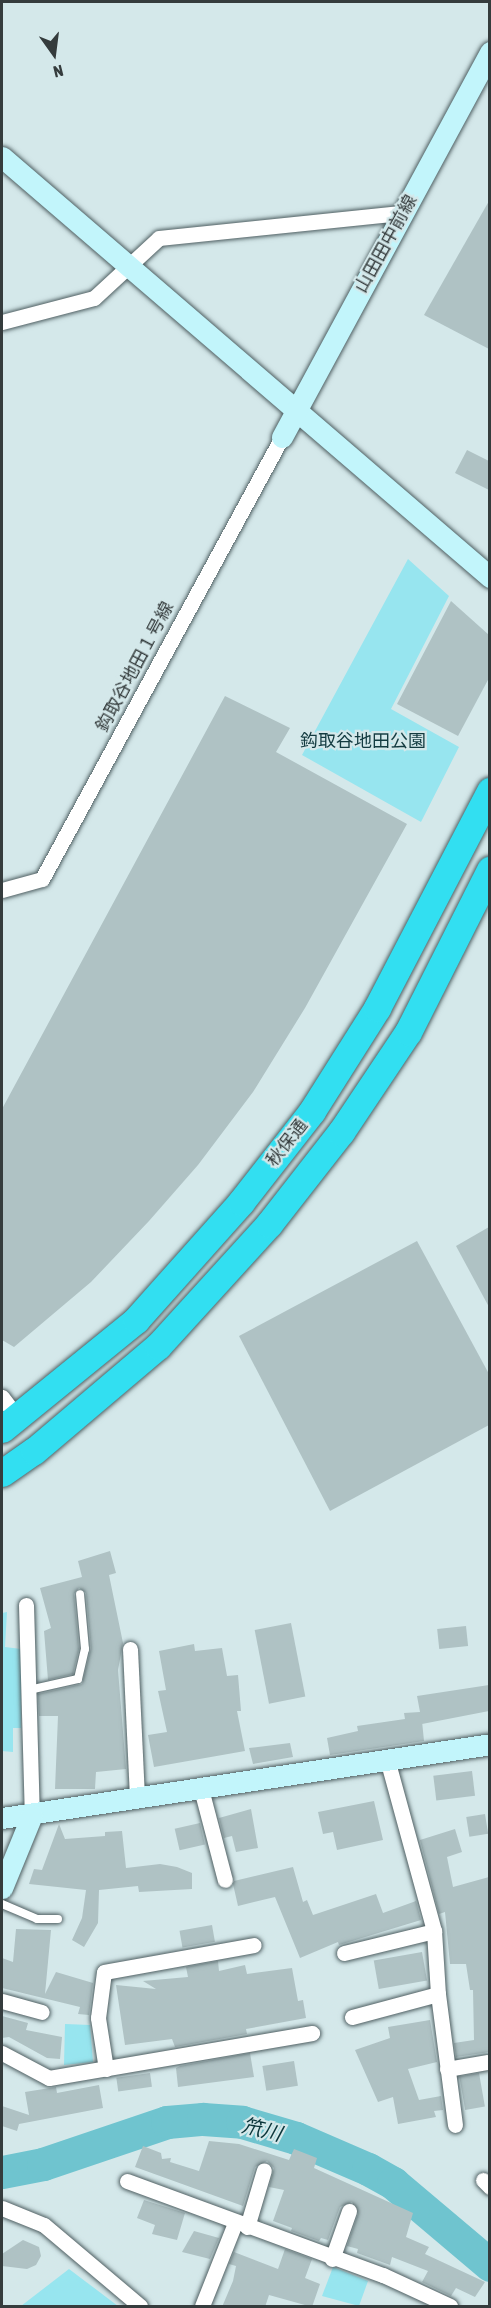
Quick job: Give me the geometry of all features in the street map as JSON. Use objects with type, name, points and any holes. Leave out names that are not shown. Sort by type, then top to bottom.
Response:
[{"type":"highway","name":"秋保通","points":[[10,1423],[136,1320],[241,1202],[312,1111],[377,1008],[489,791]]},
{"type":"highway","name":"秋保通","points":[[2,1473],[34,1451],[158,1346],[269,1224],[340,1132],[408,1032],[489,870]]},
{"type":"street","name":"山田田中前線","points":[[282,437],[489,52]]},
{"type":"street","points":[[2,157],[489,577]]},
{"type":"street","points":[[2,322],[94,298],[159,238],[403,213]]},
{"type":"street","name":"鈎取谷地田１号線","points":[[2,890],[42,879],[282,437]]},
{"type":"street","points":[[2,1397],[10,1423]]},
{"type":"street","points":[[2,1888],[33,1815],[26,1605]]},
{"type":"street","points":[[130,1649],[137,1795]]},
{"type":"street","points":[[2,1818],[33,1815],[200,1785],[489,1744]]},
{"type":"street","points":[[387,1759],[434,1931],[438,1994],[455,2126]]},
{"type":"street","points":[[200,1785],[225,1880]]},
{"type":"street","points":[[344,1953],[434,1931]]},
{"type":"street","points":[[106,2069],[98,2018],[104,1972],[254,1945]]},
{"type":"street","points":[[352,2017],[438,1994]]},
{"type":"street","points":[[2,2001],[42,2012]]},
{"type":"street","points":[[2,2053],[49,2078],[312,2033]]},
{"type":"street","points":[[447,2069],[486,2062]]},
{"type":"street","points":[[202,2307],[264,2170]]},
{"type":"street","points":[[127,2181],[332,2259],[383,2276],[450,2307]]},
{"type":"street","points":[[2,2208],[44,2225],[140,2307]]},
{"type":"street","points":[[332,2259],[350,2211]]},
{"type":"lane","points":[[29,1689],[78,1679],[85,1649],[80,1594]]},
{"type":"lane","points":[[2,1904],[37,1919],[58,1919]]},
{"type":"green space","name":"鈎取谷地田公園","points":[[408,559],[449,596],[391,709],[459,747],[421,822],[302,755]]},
{"type":"green space","points":[[7,1612],[5,1647],[21,1649],[21,1728],[13,1728],[13,1752],[2,1751],[2,1613]]},
{"type":"green space","points":[[65,2024],[90,2025],[93,2062],[64,2065]]},
{"type":"green space","points":[[333,2267],[368,2281],[359,2306],[322,2296]]},
{"type":"green space","points":[[69,2269],[118,2306],[21,2306]]},
{"type":"building","points":[[489,201],[489,349],[424,315]]},
{"type":"building","points":[[467,450],[489,461],[489,490],[455,473]]},
{"type":"building","points":[[451,601],[489,635],[489,678],[458,736],[397,704]]},
{"type":"building","points":[[225,696],[290,728],[276,752],[407,824],[305,1008],[253,1092],[198,1165],[149,1221],[91,1282],[14,1347],[2,1340],[2,1109]]},
{"type":"building","points":[[489,1227],[489,1307],[456,1246]]},
{"type":"building","points":[[417,1241],[489,1374],[489,1425],[330,1511],[239,1336]]},
{"type":"building","points":[[110,1551],[116,1573],[109,1575],[123,1643],[118,1670],[126,1769],[96,1772],[95,1789],[55,1789],[58,1716],[39,1716],[38,1694],[82,1684],[91,1648],[86,1593],[79,1588],[74,1594],[79,1649],[73,1674],[48,1680],[44,1631],[51,1628],[40,1588],[82,1577],[78,1561]]},
{"type":"building","points":[[291,1623],[305,1697],[269,1704],[255,1630]]},
{"type":"building","points":[[466,1626],[468,1646],[439,1649],[437,1629]]},
{"type":"building","points":[[194,1644],[195,1651],[222,1648],[227,1676],[238,1675],[241,1711],[237,1711],[245,1751],[154,1767],[148,1735],[167,1732],[158,1691],[166,1690],[159,1651]]},
{"type":"building","points":[[489,1685],[489,1711],[422,1724],[424,1741],[330,1755],[327,1738],[358,1731],[357,1726],[405,1719],[404,1713],[420,1712],[417,1696]]},
{"type":"building","points":[[290,1743],[293,1757],[253,1764],[249,1748]]},
{"type":"building","points":[[472,1771],[475,1796],[436,1801],[433,1776]]},
{"type":"building","points":[[374,1801],[383,1840],[337,1850],[333,1832],[323,1834],[318,1812]]},
{"type":"building","points":[[251,1809],[258,1848],[236,1852],[232,1836],[224,1838],[219,1818]]},
{"type":"building","points":[[485,1814],[488,1834],[469,1837],[466,1817]]},
{"type":"building","points":[[200,1823],[205,1844],[180,1850],[175,1829]]},
{"type":"building","points":[[59,1824],[65,1839],[105,1836],[105,1832],[122,1831],[126,1868],[160,1864],[177,1867],[192,1873],[192,1889],[139,1892],[138,1886],[99,1890],[98,1923],[84,1947],[72,1940],[82,1918],[86,1890],[29,1884],[34,1869],[42,1870]]},
{"type":"building","points":[[455,1829],[462,1852],[447,1857],[453,1887],[489,1877],[489,2052],[456,2057],[454,2043],[474,2040],[473,1990],[470,1990],[466,1964],[450,1964],[445,1912],[439,1914],[420,1840]]},
{"type":"building","points":[[293,1867],[303,1902],[307,1900],[313,1915],[376,1894],[383,1913],[416,1901],[421,1920],[339,1945],[338,1942],[300,1958],[275,1897],[238,1906],[233,1884],[234,1881]]},
{"type":"building","points":[[212,1925],[215,1942],[182,1947],[180,1931]]},
{"type":"building","points":[[16,1929],[51,1930],[45,1994],[56,1972],[93,1983],[89,2015],[78,2014],[80,2007],[2,1988],[2,1958],[13,1962]]},
{"type":"building","points":[[422,1952],[427,1981],[379,1989],[374,1961]]},
{"type":"building","points":[[218,1961],[219,1971],[245,1965],[247,1974],[292,1968],[298,2001],[303,2000],[306,2018],[246,2029],[247,2034],[175,2047],[172,2039],[125,2045],[116,1985],[156,1989],[143,1981],[188,1977],[186,1967]]},
{"type":"building","points":[[2,2016],[28,2023],[26,2030],[62,2037],[60,2059],[47,2058],[9,2037],[2,2038]]},
{"type":"building","points":[[430,2020],[437,2062],[408,2069],[419,2100],[441,2096],[443,2110],[434,2111],[436,2117],[398,2124],[393,2097],[378,2102],[355,2050],[390,2038],[388,2027]]},
{"type":"building","points":[[250,2053],[254,2077],[178,2087],[176,2068],[180,2066]]},
{"type":"building","points":[[294,2061],[298,2086],[266,2091],[262,2066]]},
{"type":"building","points":[[150,2073],[152,2087],[118,2092],[116,2078]]},
{"type":"building","points":[[479,2073],[485,2106],[465,2110],[459,2076]]},
{"type":"building","points":[[99,2085],[103,2108],[19,2124],[17,2131],[2,2126],[2,2106],[29,2115],[25,2092],[56,2087],[57,2093]]},
{"type":"building","points":[[209,2141],[239,2144],[289,2160],[294,2149],[317,2158],[314,2168],[413,2213],[406,2237],[429,2247],[425,2254],[485,2282],[475,2297],[456,2288],[451,2296],[422,2282],[428,2271],[392,2257],[390,2265],[357,2253],[358,2249],[347,2246],[358,2214],[352,2202],[340,2207],[328,2240],[321,2238],[319,2241],[291,2231],[292,2228],[273,2221],[284,2190],[269,2187],[274,2168],[267,2161],[255,2167],[243,2206],[135,2167],[143,2146],[161,2153],[162,2159],[171,2158],[170,2162],[199,2171]]},
{"type":"building","points":[[144,2200],[185,2213],[177,2240],[152,2234],[155,2225],[137,2218]]},
{"type":"building","points":[[194,2231],[219,2238],[210,2259],[182,2252]]},
{"type":"building","points":[[23,2240],[39,2247],[41,2256],[36,2265],[27,2269],[2,2266],[2,2254]]},
{"type":"building","points":[[285,2249],[312,2259],[305,2278],[320,2284],[312,2307],[269,2295],[265,2307],[222,2307],[233,2281],[236,2266],[229,2264],[234,2252],[278,2269]]},
{"type":"waterway","name":"笊川","points":[[2,2172],[43,2164],[167,2122],[203,2119],[242,2122],[296,2138],[368,2169],[393,2183],[490,2265]]}]
